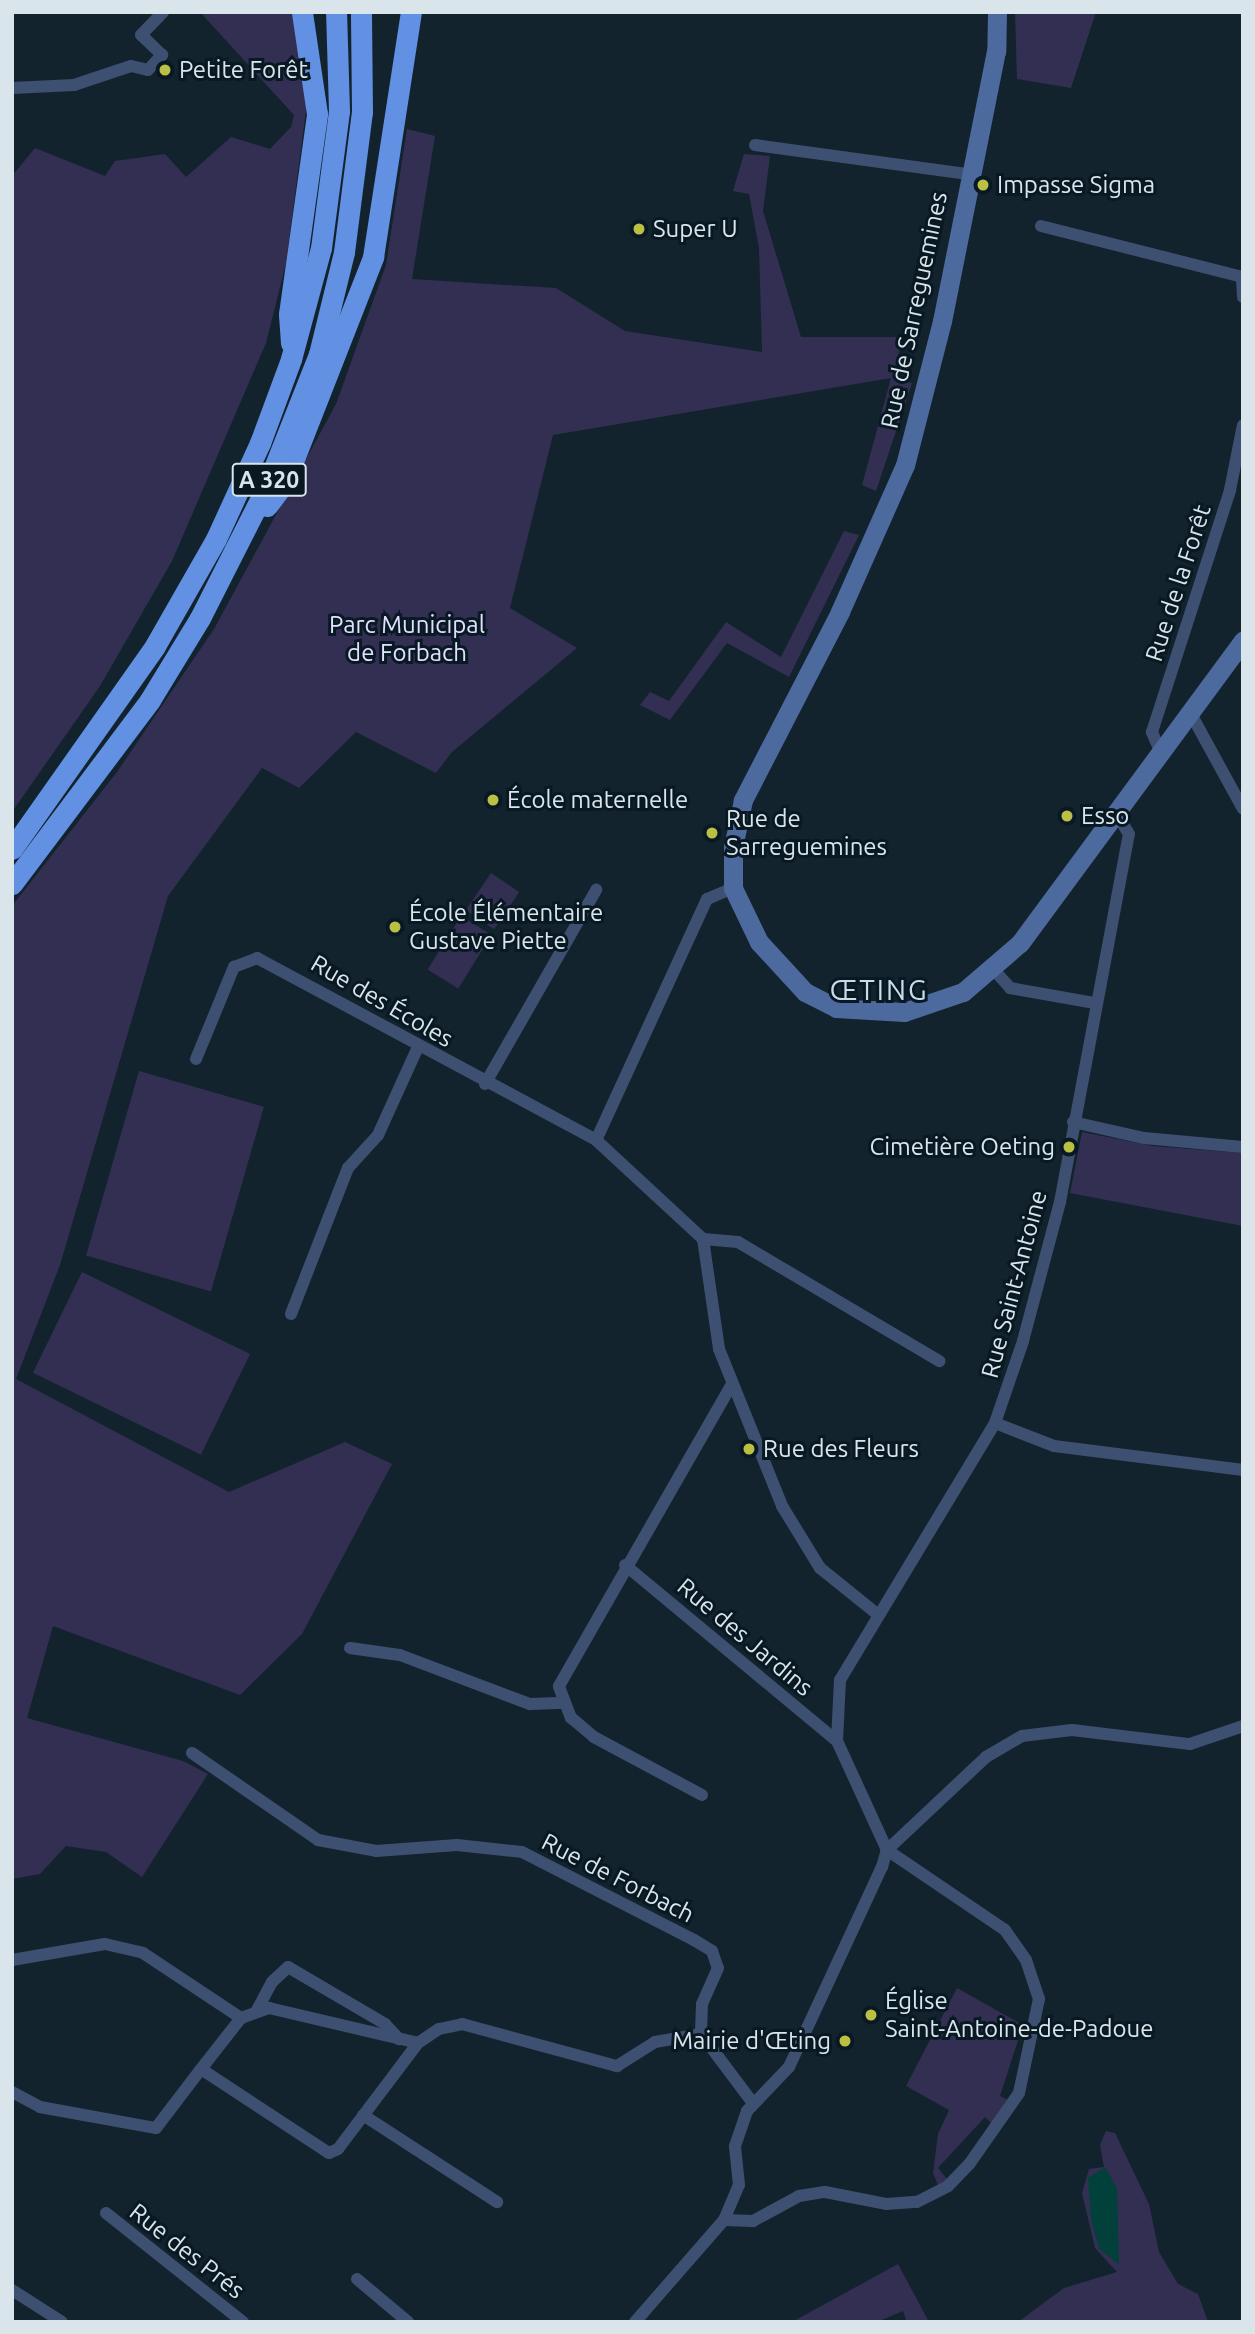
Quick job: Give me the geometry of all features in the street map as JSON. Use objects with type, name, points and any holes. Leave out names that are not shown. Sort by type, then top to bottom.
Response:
[{"type":"highway","points":[[291,359],[289,314],[317,114],[302,12]]},
{"type":"highway","name":"A 320","points":[[12,849],[176,611],[233,503],[291,359],[321,248],[339,111],[336,12]]},
{"type":"highway","name":"A 320","points":[[12,884],[149,700],[246,532],[319,354],[344,252],[362,112],[361,12]]},
{"type":"highway","points":[[246,532],[285,482],[373,257],[411,12]]},
{"type":"main road","name":"Rue de Sarreguemines","points":[[997,12],[996,51],[968,174],[942,321],[905,465],[840,611],[743,800],[733,847],[733,888],[759,942],[779,968],[805,992],[836,1008],[866,1013],[935,1006],[994,970],[1191,714],[1243,640]]},
{"type":"street","points":[[12,88],[74,85],[131,66],[148,70],[162,55],[141,35],[163,12]]},
{"type":"street","points":[[755,145],[968,174]]},
{"type":"street","points":[[1041,226],[1242,277],[1243,297]]},
{"type":"street","name":"Rue de la Forêt","points":[[1160,751],[1152,732],[1230,490],[1243,425]]},
{"type":"street","points":[[1230,490],[1243,473]]},
{"type":"street","points":[[1191,714],[1243,809]]},
{"type":"street","name":"Rue Saint-Antoine","points":[[837,1741],[840,1680],[876,1614],[995,1423],[1037,1290],[1129,834],[1115,813]]},
{"type":"street","points":[[596,1140],[707,899],[733,888]]},
{"type":"street","points":[[485,1084],[596,890]]},
{"type":"street","name":"Rue des Écoles","points":[[196,1059],[234,967],[257,958],[485,1084],[596,1140],[703,1239]]},
{"type":"street","points":[[994,970],[1010,988],[1094,1003]]},
{"type":"street","points":[[291,1314],[348,1168],[378,1135],[418,1047]]},
{"type":"street","points":[[1073,1122],[1144,1138],[1243,1147]]},
{"type":"street","points":[[876,1614],[820,1568],[802,1545],[731,1385],[711,1314],[703,1239],[738,1242],[939,1361]]},
{"type":"street","points":[[702,1795],[594,1737],[571,1718],[559,1686],[625,1565],[731,1385]]},
{"type":"street","points":[[995,1423],[1054,1446],[1243,1470]]},
{"type":"street","name":"Rue des Jardins","points":[[625,1565],[837,1741]]},
{"type":"street","points":[[350,1648],[400,1655],[530,1704],[565,1703]]},
{"type":"street","points":[[635,2322],[724,2220],[739,2185],[734,2146],[752,2102],[789,2067],[887,1850],[986,1757],[1022,1736],[1072,1730],[1190,1744],[1243,1726]]},
{"type":"street","points":[[724,2220],[753,2221],[799,2196],[825,2192],[886,2204],[917,2202],[948,2186],[970,2163],[1019,2093],[1039,1999],[1026,1960],[1005,1930],[887,1850],[837,1741]]},
{"type":"street","name":"Rue de Forbach","points":[[191,1753],[317,1840],[376,1851],[457,1845],[522,1852],[695,1940],[712,1951],[718,1968],[702,2004],[701,2034]]},
{"type":"street","points":[[12,1960],[105,1944],[144,1953],[242,2018]]},
{"type":"street","points":[[256,2012],[272,1982],[288,1967],[385,2024],[399,2039]]},
{"type":"street","points":[[12,2092],[40,2107],[156,2129],[242,2018],[256,2012],[269,2008],[418,2043]]},
{"type":"street","points":[[201,2069],[321,2153],[338,2149],[418,2043],[439,2029],[462,2024],[617,2066],[655,2042],[701,2034],[752,2102]]},
{"type":"street","points":[[363,2115],[497,2202]]},
{"type":"street","name":"Rue des Prés","points":[[106,2213],[243,2322]]},
{"type":"street","points":[[357,2279],[408,2322]]},
{"type":"street","points":[[12,2290],[62,2322]]},
{"type":"green space","points":[[200,12],[292,12],[308,95],[286,263],[266,343],[172,561],[100,686],[12,812],[12,176],[35,148],[105,176],[115,161],[165,154],[186,177],[231,137],[270,149],[291,127],[294,115]]},
{"type":"green space","points":[[1015,12],[1096,12],[1071,88],[1017,79]]},
{"type":"green space","name":"Parc Municipal de Forbach","points":[[407,129],[435,136],[412,279],[556,288],[625,331],[762,352],[759,248],[749,194],[733,191],[744,154],[770,156],[763,211],[801,337],[903,337],[892,378],[912,383],[876,491],[862,485],[891,378],[553,435],[510,608],[577,648],[452,752],[436,773],[356,732],[299,788],[262,768],[168,896],[60,1265],[16,1379],[229,1492],[345,1442],[392,1464],[302,1634],[240,1695],[53,1626],[27,1718],[183,1761],[208,1774],[142,1877],[106,1852],[66,1846],[40,1874],[12,1879],[12,906],[117,772],[214,629],[336,404],[386,265]]},
{"type":"green space","points":[[844,531],[859,535],[789,677],[727,643],[670,720],[640,705],[650,692],[669,701],[726,622],[781,657]]},
{"type":"green space","points":[[491,873],[519,892],[494,929],[466,910]]},
{"type":"green space","points":[[461,916],[492,935],[458,989],[428,969]]},
{"type":"green space","points":[[139,1071],[264,1107],[211,1291],[86,1256]]},
{"type":"green space","points":[[1082,1132],[1153,1146],[1243,1153],[1243,1226],[1070,1193]]},
{"type":"green space","points":[[82,1272],[250,1354],[201,1455],[33,1373]]},
{"type":"green space","points":[[957,1988],[1030,2029],[1021,2031],[1000,2096],[1008,2100],[994,2126],[985,2117],[938,2168],[950,2183],[940,2190],[933,2173],[938,2134],[949,2110],[906,2086]]},
{"type":"green space","points":[[1106,2131],[1115,2133],[1149,2204],[1159,2252],[1178,2284],[1198,2294],[1208,2322],[1018,2322],[1064,2288],[1117,2272],[1095,2248],[1082,2193],[1089,2169],[1104,2167],[1100,2145]]},
{"type":"green space","points":[[898,2264],[929,2322],[907,2322],[903,2311],[877,2322],[792,2322]]},
{"type":"shaded area","points":[[1105,2167],[1117,2188],[1119,2265],[1099,2248],[1091,2219],[1088,2178]]},
{"type":"place","name":"Petite Forêt","points":[[165,70]]},
{"type":"place","name":"Impasse Sigma","points":[[983,185]]},
{"type":"place","name":"Super U","points":[[639,229]]},
{"type":"place","name":"École maternelle","points":[[493,800]]},
{"type":"place","name":"Esso","points":[[1067,816]]},
{"type":"place","name":"Rue de Sarreguemines","points":[[712,833]]},
{"type":"place","name":"École Élémentaire Gustave Piette","points":[[395,927]]},
{"type":"place","name":"Cimetière Oeting","points":[[1069,1147]]},
{"type":"place","name":"Rue des Fleurs","points":[[749,1449]]},
{"type":"place","name":"Église Saint-Antoine-de-Padoue","points":[[871,2015]]},
{"type":"place","name":"Mairie d'Œting","points":[[845,2041]]},
{"type":"district","name":"ŒTING","points":[[879,990]]}]
